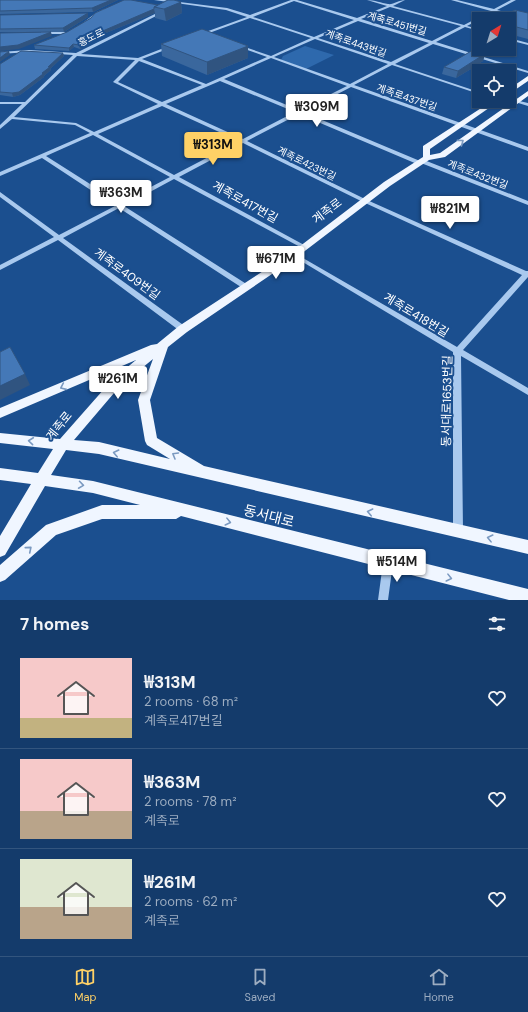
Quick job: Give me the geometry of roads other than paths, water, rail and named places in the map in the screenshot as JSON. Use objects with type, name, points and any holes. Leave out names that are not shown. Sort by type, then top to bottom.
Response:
[{"type":"main road","points":[[516,87],[528,78]]},
{"type":"main road","name":"계족로","points":[[0,550],[62,445],[116,383],[184,329],[294,255],[365,201],[423,161],[442,155],[528,93]]},
{"type":"main road","points":[[423,161],[426,148],[485,108]]},
{"type":"main road","points":[[0,413],[164,344]]},
{"type":"main road","points":[[164,344],[144,400],[151,441],[209,475]]},
{"type":"main road","name":"동서대로","points":[[0,438],[99,448],[209,475],[528,548]]},
{"type":"main road","name":"동서대로","points":[[0,474],[93,487],[388,563],[528,597]]},
{"type":"main road","points":[[0,575],[51,530],[102,512],[190,512]]},
{"type":"street","name":"계족로443번길","points":[[156,0],[227,10],[472,91]]},
{"type":"street","points":[[172,7],[186,0]]},
{"type":"street","points":[[198,36],[294,0]]},
{"type":"street","name":"계족로451번길","points":[[294,0],[528,72]]},
{"type":"street","points":[[369,0],[472,28]]},
{"type":"street","name":"계족로451번길","points":[[357,20],[403,0]]},
{"type":"street","points":[[453,0],[528,19]]},
{"type":"street","name":"계족로451번길","points":[[433,42],[514,0]]},
{"type":"street","points":[[87,14],[94,14],[112,6]]},
{"type":"street","name":"홍도로","points":[[0,128],[77,54],[165,10]]},
{"type":"street","points":[[78,26],[90,19],[94,14]]},
{"type":"street","name":"계족로443번길","points":[[315,38],[357,20]]},
{"type":"street","points":[[53,38],[72,29]]},
{"type":"street","points":[[37,33],[66,32]]},
{"type":"street","points":[[205,34],[212,36]]},
{"type":"street","points":[[0,174],[315,38]]},
{"type":"street","points":[[516,41],[528,44]]},
{"type":"street","name":"계족로443번길","points":[[391,64],[433,42]]},
{"type":"street","name":"계족로437번길","points":[[234,44],[348,86],[528,149]]},
{"type":"street","points":[[138,59],[176,45]]},
{"type":"street","points":[[13,57],[19,52],[33,47]]},
{"type":"street","points":[[0,53],[29,51],[138,59],[205,86]]},
{"type":"street","name":"계족로423번길","points":[[138,59],[115,82],[242,141],[365,201],[528,274]]},
{"type":"street","name":"계족로437번길","points":[[348,86],[391,64]]},
{"type":"street","name":"계족로432번길","points":[[220,79],[528,203]]},
{"type":"street","points":[[0,268],[348,86]]},
{"type":"street","points":[[517,101],[528,105]]},
{"type":"street","points":[[0,103],[25,103]]},
{"type":"street","name":"계족로417번길","points":[[11,118],[76,124],[175,176],[304,247]]},
{"type":"street","points":[[42,156],[246,287]]},
{"type":"street","name":"계족로409번길","points":[[0,194],[184,329]]},
{"type":"street","name":"계족로418번길","points":[[294,255],[457,352],[528,392]]},
{"type":"street","name":"동서대로1653번길","points":[[458,531],[457,352],[528,274]]},
{"type":"street","points":[[383,600],[388,563]]}]
